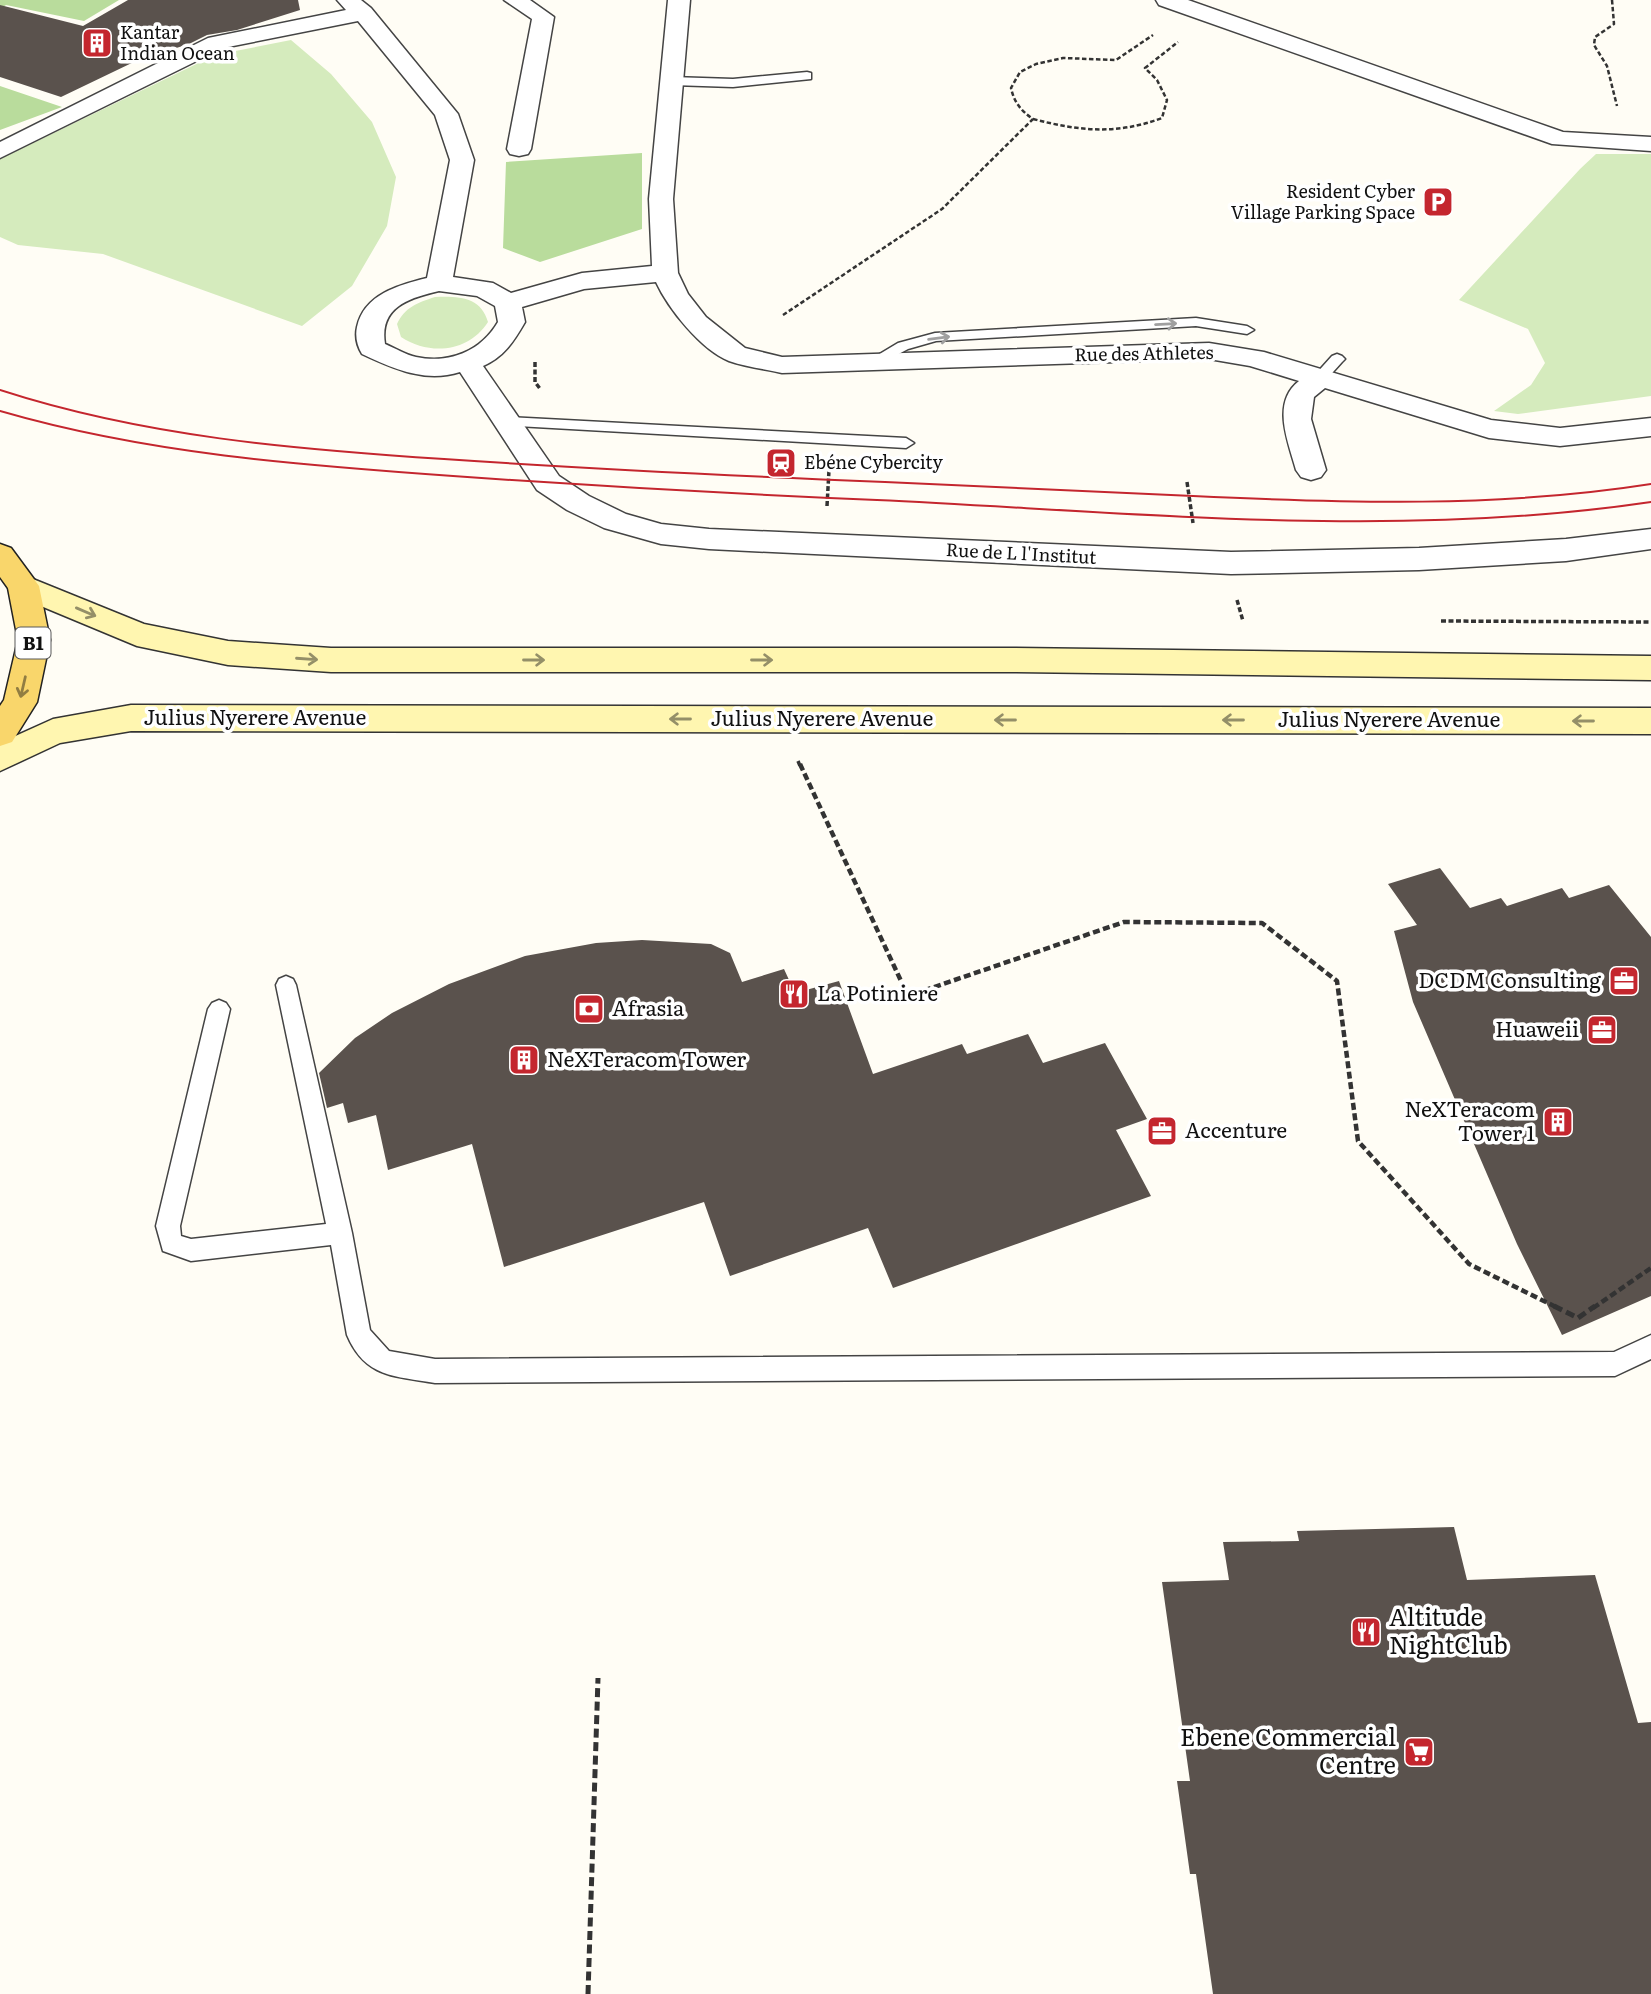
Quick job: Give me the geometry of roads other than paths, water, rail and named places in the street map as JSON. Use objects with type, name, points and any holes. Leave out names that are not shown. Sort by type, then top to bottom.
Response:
[{"type":"main road","name":"B1","points":[[0,555],[23,586],[34,640],[20,702],[0,733]]},
{"type":"main road","name":"B1","points":[[23,586],[137,634],[228,653],[331,660],[1013,660],[1651,668]]},
{"type":"main road","name":"Julius Nyerere Avenue","points":[[0,758],[53,732],[131,718],[1651,721]]},
{"type":"street","points":[[514,0],[543,16],[519,149]]},
{"type":"street","name":"Rue des Athletes","points":[[679,0],[661,199],[665,273],[675,295],[696,323],[736,354],[782,365],[1209,351],[1328,369],[1489,429],[1560,437],[1651,427]]},
{"type":"street","points":[[1167,0],[1560,139],[1645,144]]},
{"type":"street","points":[[0,151],[216,43],[355,7],[446,114],[462,160],[439,283]]},
{"type":"street","points":[[507,303],[582,281],[665,273]]},
{"type":"street","points":[[439,283],[479,286],[495,293],[507,303],[513,315],[511,329],[503,342],[488,354],[467,362],[423,368],[402,364],[372,348],[368,334],[371,320],[380,307],[417,287],[439,283]]},
{"type":"street","name":"Rue de L l'Institut","points":[[467,362],[548,483],[578,503],[615,521],[661,534],[709,539],[1231,563],[1419,559],[1566,550],[1651,539]]},
{"type":"street","points":[[1311,470],[1297,419],[1300,394],[1328,369]]},
{"type":"lane","points":[[672,81],[733,83],[807,76]]},
{"type":"lane","points":[[876,361],[903,346],[935,337],[1196,322],[1247,330]]},
{"type":"lane","points":[[506,422],[906,443]]},
{"type":"lane","points":[[286,985],[340,1233],[359,1335],[382,1362],[435,1371],[1347,1363],[1615,1364],[1651,1347]]},
{"type":"lane","points":[[219,1009],[168,1226],[171,1243],[191,1250],[340,1233]]},
{"type":"tram line","points":[[0,390],[109,419],[220,438],[331,451],[554,466],[1365,502],[1537,497],[1651,484]]},
{"type":"tram line","points":[[0,411],[112,438],[224,456],[395,472],[665,490],[1264,520],[1458,519],[1555,513],[1651,502]]},
{"type":"place","name":"Kantar Indian Ocean","points":[[97,43]]},
{"type":"place","name":"Resident Cyber Village Parking Space","points":[[1438,202]]},
{"type":"place","name":"Ebéne Cybercity","points":[[781,463]]},
{"type":"place","name":"DCDM Consulting","points":[[1624,981]]},
{"type":"place","name":"La Potiniere","points":[[794,994]]},
{"type":"place","name":"Afrasia","points":[[589,1009]]},
{"type":"place","name":"Huaweii","points":[[1602,1030]]},
{"type":"place","name":"NeXTeracom Tower","points":[[524,1060]]},
{"type":"place","name":"NeXTeracom Tower 1","points":[[1558,1122]]},
{"type":"place","name":"Accenture","points":[[1162,1131]]},
{"type":"place","name":"Altitude NightClub","points":[[1366,1632]]},
{"type":"place","name":"Ebene Commercial Centre","points":[[1419,1752]]}]
